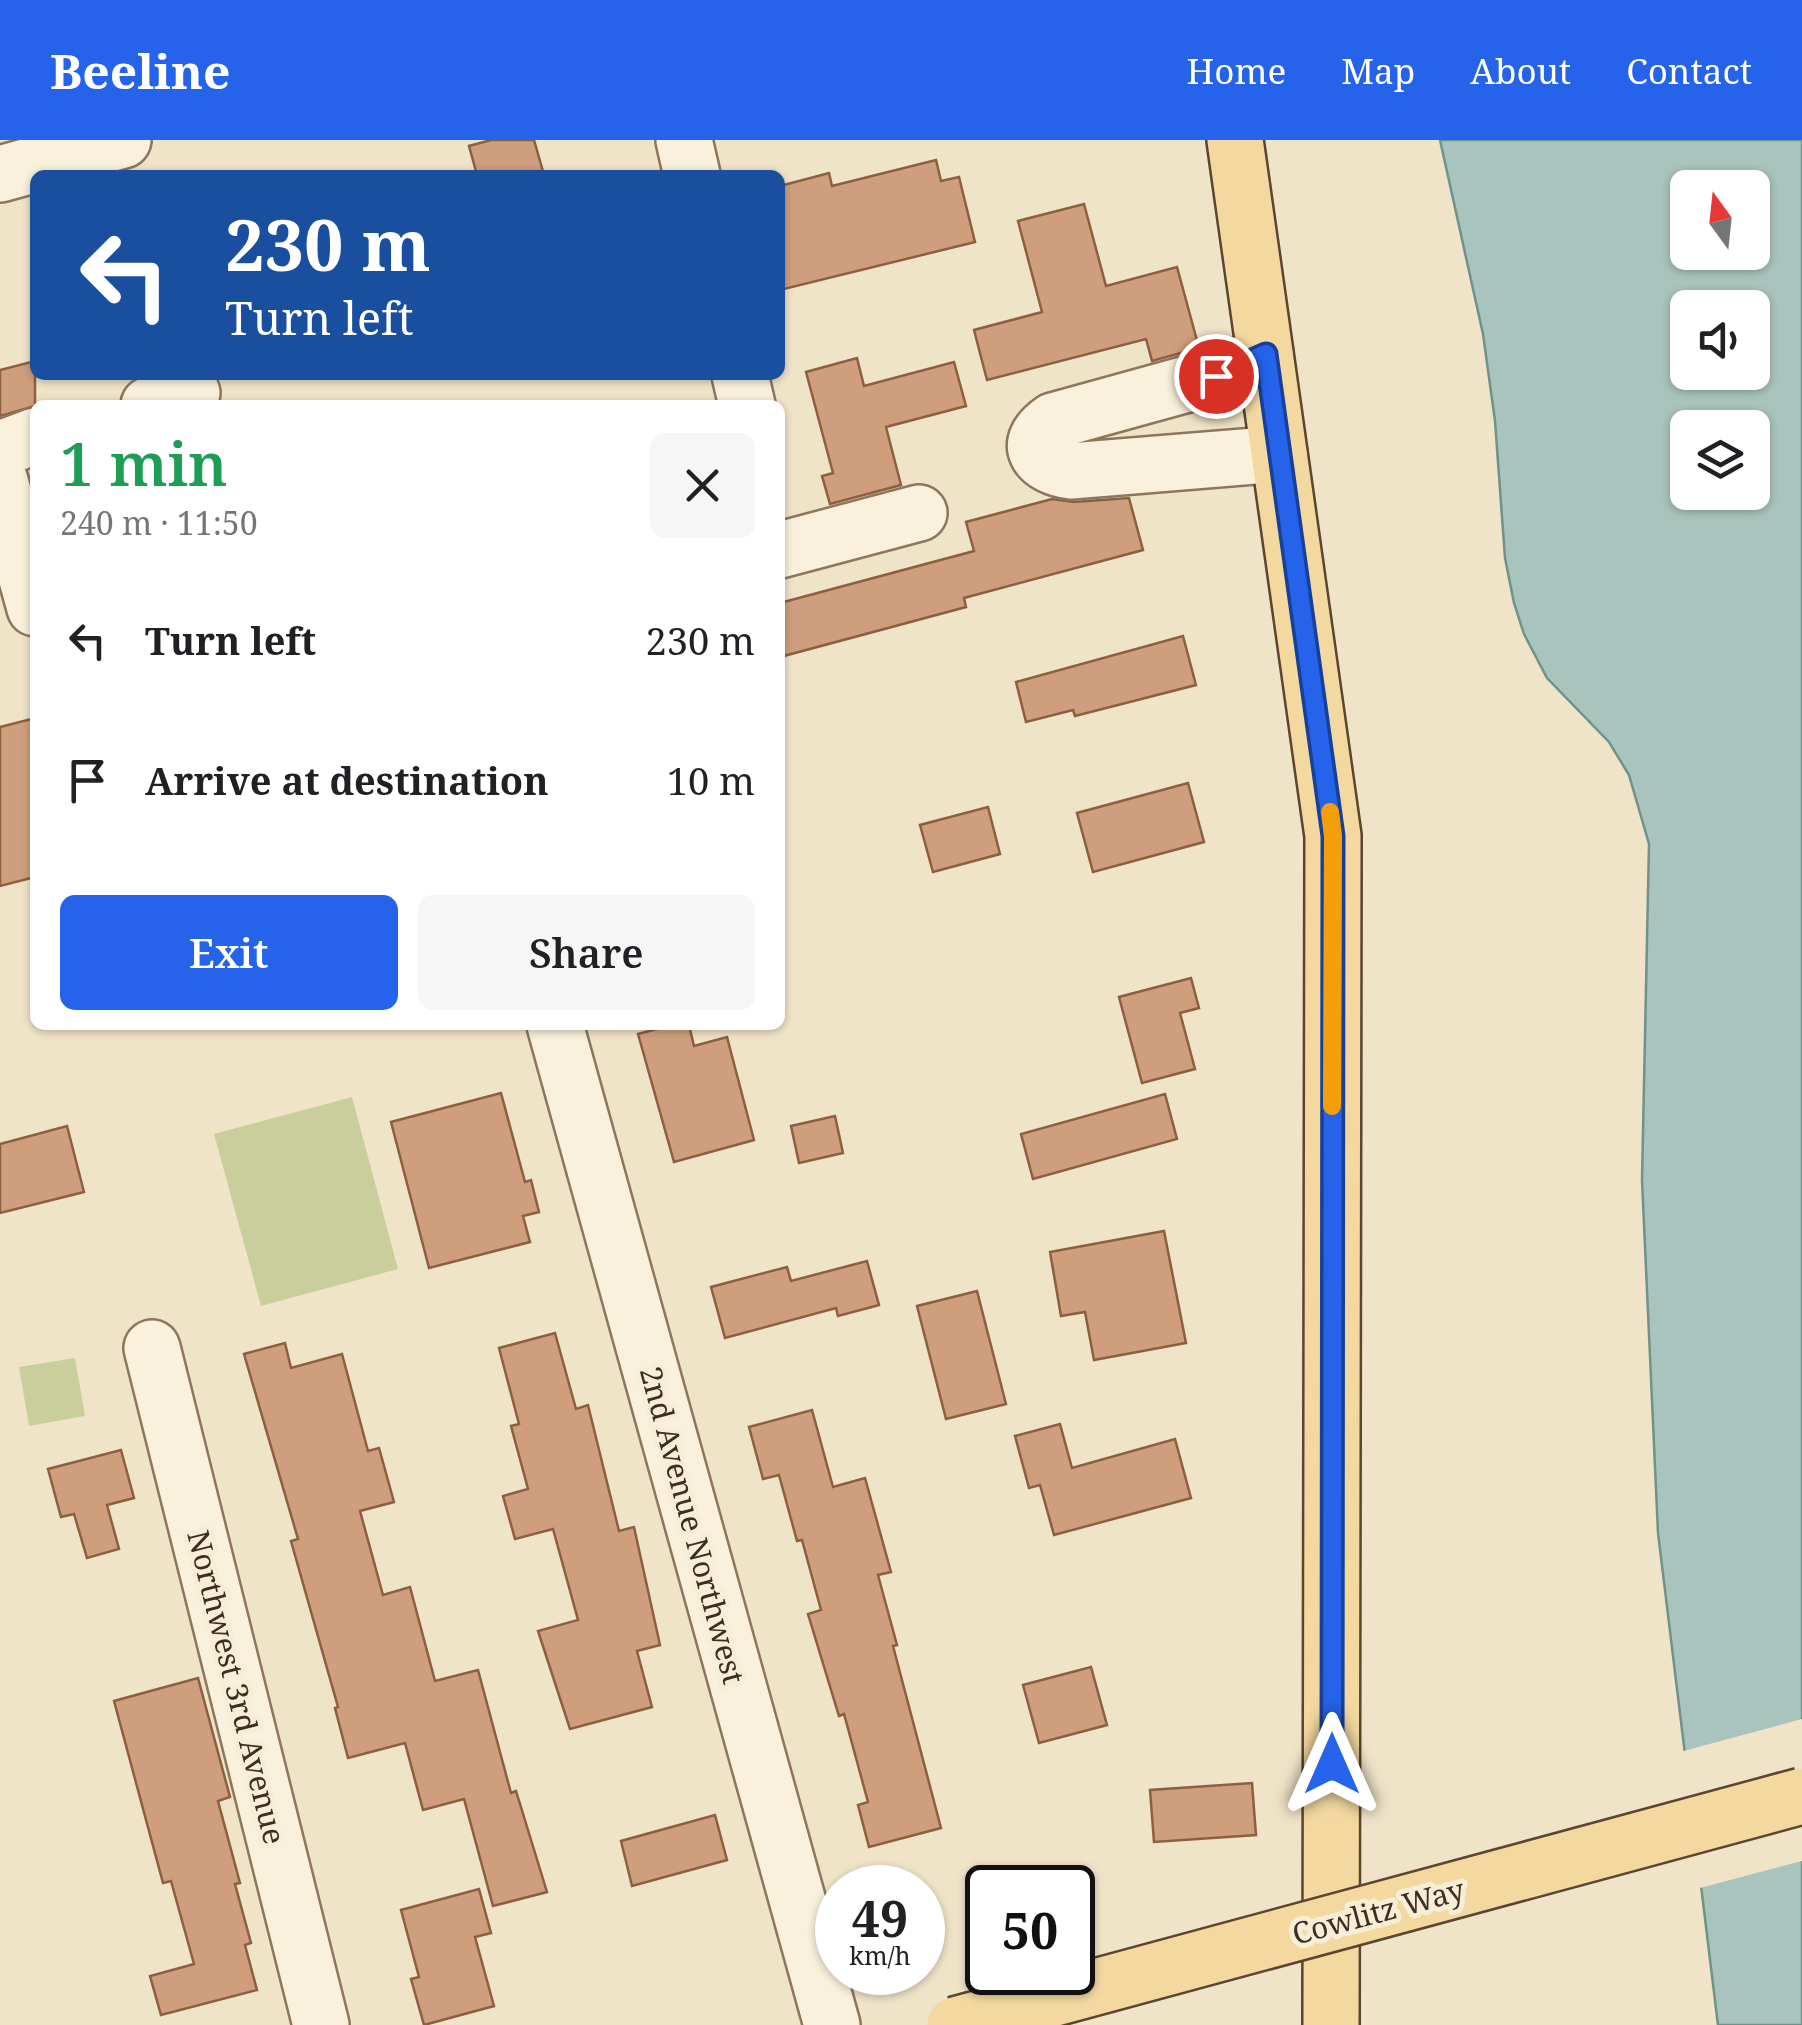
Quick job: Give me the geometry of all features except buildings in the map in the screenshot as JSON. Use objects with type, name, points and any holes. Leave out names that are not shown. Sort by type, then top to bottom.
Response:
[{"type":"main road","points":[[1235,140],[1333,836],[1331,2025]]},
{"type":"main road","name":"Cowlitz Way","points":[[954,2025],[1802,1796]]},
{"type":"street","points":[[0,174],[124,140],[133,170]]},
{"type":"street","points":[[684,140],[691,170]]},
{"type":"street","points":[[1266,354],[1199,381],[1053,421],[1039,430],[1035,440],[1040,458],[1050,469],[1071,471],[1279,454]]},
{"type":"street","points":[[0,453],[3,448],[30,438]]},
{"type":"street","points":[[0,481],[30,590]]},
{"type":"street","points":[[785,546],[919,513]]},
{"type":"street","name":"2nd Avenue Northwest","points":[[556,1030],[832,2025]]},
{"type":"street","name":"Northwest 3rd Avenue","points":[[152,1348],[322,2025]]},
{"type":"green space","points":[[352,1097],[398,1269],[261,1306],[214,1134]]},
{"type":"green space","points":[[75,1358],[85,1416],[29,1426],[19,1367]]},
{"type":"water","points":[[1440,140],[1802,140],[1802,2025],[1718,2025],[1658,1533],[1642,1180],[1649,844],[1629,775],[1609,742],[1547,678],[1524,634],[1505,558],[1495,421],[1483,334]]},
{"type":"pier","points":[[1802,1719],[1802,1861],[1696,1889],[1680,1752]]},
{"type":"slow traffic","points":[[1330,812],[1332,1106]]},
{"type":"route","points":[[1216,376],[1266,354],[1333,836],[1332,1764]]}]
